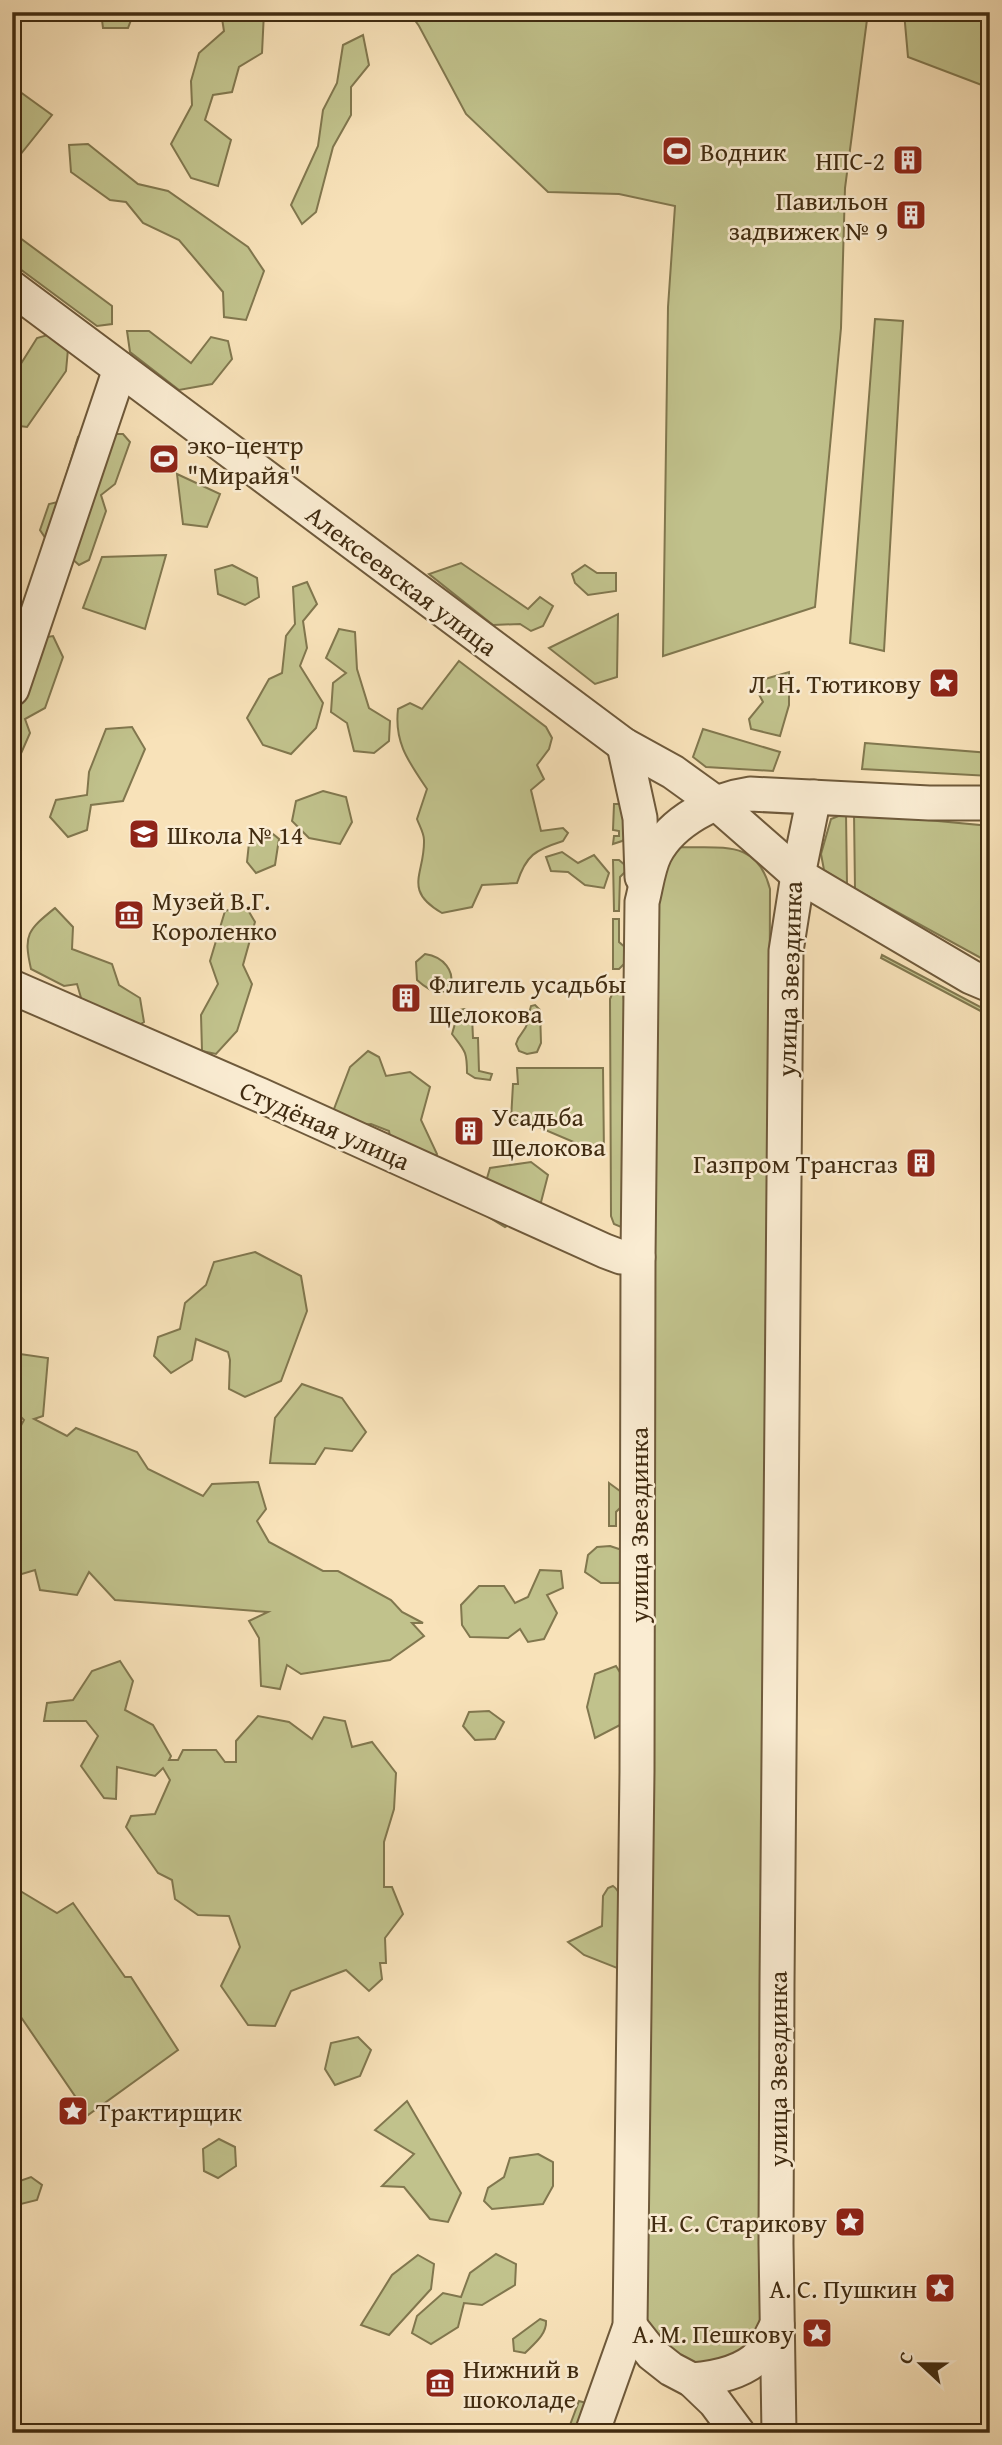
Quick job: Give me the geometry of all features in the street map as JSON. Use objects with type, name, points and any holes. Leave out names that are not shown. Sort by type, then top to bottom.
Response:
[{"type":"street","name":"Алексеевская улица","points":[[12,288],[624,745],[673,772],[716,803]]},
{"type":"street","points":[[12,689],[120,369]]},
{"type":"street","points":[[624,745],[640,818],[642,902]]},
{"type":"street","points":[[716,803],[750,794],[929,803],[990,803]]},
{"type":"street","points":[[814,797],[798,875],[971,977],[990,985]]},
{"type":"street","name":"улица Звездинка","points":[[592,2433],[630,2326],[637,1772],[642,902],[654,855],[666,837],[682,822],[716,803],[798,875],[786,951],[777,1972],[779,2433]]},
{"type":"street","name":"Студёная улица","points":[[12,987],[260,1095],[605,1251],[621,1257],[638,1257]]},
{"type":"street","name":"улица Звездинка","points":[[692,2380],[715,2378],[736,2371],[760,2355],[777,2325]]},
{"type":"street","points":[[630,2326],[652,2354],[671,2369],[692,2380],[715,2402],[738,2433]]},
{"type":"green space","points":[[101,12],[134,12],[128,28],[103,28]]},
{"type":"green space","points":[[221,12],[264,12],[262,53],[239,67],[232,92],[213,95],[205,120],[231,140],[218,186],[191,178],[171,144],[192,105],[191,81],[199,53],[224,31]]},
{"type":"green space","name":"Водник","points":[[409,12],[868,12],[845,188],[841,328],[815,607],[663,656],[668,307],[675,206],[619,194],[548,192],[466,114]]},
{"type":"green space","points":[[904,12],[990,12],[990,624],[983,623],[987,87],[908,57]]},
{"type":"green space","points":[[363,35],[369,65],[351,87],[351,115],[333,147],[316,212],[302,224],[291,205],[318,146],[323,110],[337,83],[343,45]]},
{"type":"green space","points":[[12,86],[52,115],[12,165]]},
{"type":"green space","points":[[88,144],[138,184],[168,191],[248,247],[264,271],[246,320],[224,317],[223,292],[179,240],[143,223],[126,202],[110,200],[71,172],[69,145]]},
{"type":"green space","points":[[12,232],[112,306],[112,324],[97,326],[12,263]]},
{"type":"green space","points":[[875,319],[903,321],[884,651],[850,643]]},
{"type":"green space","points":[[127,331],[149,331],[191,363],[211,337],[228,341],[232,359],[212,384],[179,390],[130,352]]},
{"type":"green space","points":[[51,334],[68,349],[66,371],[27,427],[12,425],[12,378],[37,338]]},
{"type":"green space","points":[[108,434],[123,434],[130,442],[115,484],[101,495],[106,511],[89,560],[79,565],[70,557]]},
{"type":"green space","points":[[78,437],[84,439],[48,542],[40,530],[49,504],[58,502]]},
{"type":"green space","points":[[177,474],[220,494],[207,527],[183,524]]},
{"type":"green space","points":[[166,555],[145,629],[83,608],[102,557]]},
{"type":"green space","points":[[461,563],[528,609],[540,597],[553,606],[543,626],[531,631],[520,624],[493,625],[429,574]]},
{"type":"green space","points":[[232,565],[257,578],[259,597],[245,605],[218,594],[215,570]]},
{"type":"green space","points":[[585,565],[597,573],[616,573],[616,591],[588,595],[575,583],[572,574]]},
{"type":"green space","points":[[307,582],[317,604],[303,621],[307,648],[300,666],[323,703],[316,728],[291,754],[263,745],[247,718],[269,679],[282,673],[286,636],[295,624],[293,587]]},
{"type":"green space","points":[[618,614],[617,677],[595,684],[549,648]]},
{"type":"green space","points":[[339,629],[355,632],[357,669],[369,708],[390,721],[389,741],[374,753],[354,751],[347,723],[331,712],[333,683],[346,673],[326,658]]},
{"type":"green space","points":[[53,636],[63,657],[45,708],[25,719],[30,733],[19,758],[12,759],[12,720],[17,716],[13,703],[35,639]]},
{"type":"green space","points":[[459,661],[546,727],[552,738],[549,749],[537,765],[544,779],[531,790],[541,831],[563,828],[568,833],[563,841],[545,847],[533,855],[524,866],[517,883],[482,885],[472,907],[442,913],[422,897],[419,889],[424,840],[417,819],[427,789],[404,752],[397,721],[398,709],[410,703],[422,709]]},
{"type":"green space","points":[[789,672],[789,705],[780,736],[751,729],[749,719],[763,702],[754,685]]},
{"type":"green space","points":[[132,727],[145,749],[123,801],[91,805],[87,830],[68,837],[50,817],[56,800],[87,795],[89,772],[106,729]]},
{"type":"green space","points":[[703,729],[780,752],[773,771],[706,767],[693,757]]},
{"type":"green space","points":[[865,743],[990,753],[990,776],[862,769]]},
{"type":"green space","points":[[323,791],[346,797],[352,822],[340,844],[309,838],[292,821],[296,801]]},
{"type":"green space","points":[[614,804],[624,804],[628,836],[613,844],[614,836],[619,836],[619,831],[613,830]]},
{"type":"green space","points":[[846,813],[847,885],[824,870],[821,854],[831,819]]},
{"type":"green space","points":[[854,813],[990,826],[990,963],[855,889]]},
{"type":"green space","points":[[267,829],[279,839],[275,865],[256,873],[247,862],[249,843]]},
{"type":"green space","points":[[678,847],[723,848],[747,854],[764,873],[770,889],[765,2321],[750,2349],[700,2366],[675,2358],[646,2323],[654,875]]},
{"type":"green space","points":[[562,852],[578,863],[594,855],[609,873],[604,888],[585,885],[568,872],[551,871],[546,857]]},
{"type":"green space","points":[[613,860],[619,860],[626,866],[626,871],[620,877],[619,911],[614,911]]},
{"type":"green space","points":[[245,905],[255,922],[243,965],[252,984],[237,1031],[216,1054],[202,1051],[201,1015],[218,984],[210,961],[225,911]]},
{"type":"green space","points":[[55,908],[73,927],[72,949],[112,964],[119,985],[140,998],[144,1022],[128,1032],[84,1008],[77,984],[64,986],[31,969],[28,948],[30,934]]},
{"type":"green space","points":[[613,919],[619,919],[619,942],[627,949],[625,963],[619,969],[613,969]]},
{"type":"green space","points":[[425,954],[438,958],[447,966],[451,983],[447,989],[440,992],[430,989],[417,980],[416,962]]},
{"type":"green space","points":[[882,955],[990,1012],[990,1016],[881,958]]},
{"type":"green space","points":[[618,990],[623,993],[624,1001],[626,1069],[623,1078],[623,1123],[628,1224],[621,1227],[614,1224],[611,1216],[610,999],[613,992]]},
{"type":"green space","points":[[535,1005],[540,1010],[541,1043],[537,1052],[527,1054],[519,1051],[516,1044],[526,1027],[531,1006]]},
{"type":"green space","points":[[464,1009],[472,1016],[473,1038],[478,1038],[479,1071],[492,1074],[490,1080],[475,1078],[467,1073],[464,1052],[452,1034],[459,1010]]},
{"type":"green space","points":[[368,1051],[379,1057],[386,1076],[410,1072],[430,1087],[421,1120],[437,1154],[423,1169],[394,1161],[389,1131],[371,1124],[344,1127],[334,1109],[350,1067]]},
{"type":"green space","points":[[517,1068],[603,1068],[604,1155],[529,1123],[511,1120],[513,1084],[518,1084]]},
{"type":"green space","points":[[531,1162],[548,1175],[540,1206],[505,1227],[485,1215],[485,1185],[490,1168]]},
{"type":"green space","points":[[255,1252],[301,1276],[307,1311],[281,1381],[245,1397],[229,1389],[228,1352],[196,1339],[192,1360],[171,1373],[154,1356],[158,1337],[180,1329],[185,1303],[206,1285],[214,1262]]},
{"type":"green space","points":[[20,1354],[48,1358],[43,1416],[34,1419],[67,1436],[76,1428],[137,1452],[148,1469],[203,1496],[212,1484],[258,1482],[266,1509],[257,1521],[269,1542],[323,1571],[338,1571],[391,1600],[402,1612],[423,1623],[412,1623],[424,1636],[390,1660],[301,1674],[287,1665],[280,1689],[261,1686],[259,1638],[249,1621],[268,1612],[115,1600],[89,1572],[77,1595],[40,1590],[35,1570],[12,1577],[12,1442],[24,1420],[12,1408],[12,1376]]},
{"type":"green space","points":[[302,1384],[342,1398],[366,1432],[352,1451],[325,1448],[315,1464],[270,1463],[275,1418]]},
{"type":"green space","points":[[609,1483],[624,1494],[623,1505],[616,1512],[616,1526],[609,1526]]},
{"type":"green space","points":[[610,1546],[625,1551],[626,1570],[619,1583],[601,1583],[585,1572],[588,1555],[597,1547]]},
{"type":"green space","points":[[540,1570],[561,1571],[563,1588],[547,1595],[557,1613],[544,1639],[528,1642],[520,1629],[508,1638],[470,1637],[462,1625],[461,1605],[479,1586],[504,1586],[515,1603],[528,1597]]},
{"type":"green space","points":[[120,1661],[133,1681],[125,1710],[153,1725],[171,1756],[169,1760],[178,1760],[183,1750],[216,1750],[225,1762],[236,1762],[236,1741],[258,1716],[289,1722],[312,1739],[324,1717],[345,1721],[352,1747],[372,1742],[396,1773],[394,1809],[384,1842],[384,1887],[392,1887],[403,1914],[385,1938],[386,1963],[380,1963],[382,1979],[369,1991],[346,1970],[291,1991],[275,2026],[248,2025],[221,1986],[240,1947],[229,1916],[198,1915],[175,1899],[172,1880],[158,1873],[126,1827],[131,1816],[155,1814],[170,1780],[163,1768],[155,1776],[117,1767],[116,1799],[104,1798],[81,1766],[98,1736],[86,1721],[44,1721],[47,1703],[73,1700],[92,1671]]},
{"type":"green space","points":[[616,1666],[626,1682],[620,1725],[595,1738],[587,1707],[595,1674]]},
{"type":"green space","points":[[489,1711],[504,1722],[495,1739],[475,1740],[463,1726],[469,1712]]},
{"type":"green space","points":[[12,1886],[57,1913],[73,1903],[125,1977],[131,1977],[178,2050],[88,2115],[12,2004]]},
{"type":"green space","points":[[613,1886],[622,1900],[625,1921],[626,1962],[617,1968],[584,1955],[568,1942],[602,1926],[603,1896],[608,1888]]},
{"type":"green space","points":[[358,2037],[371,2050],[360,2076],[335,2085],[325,2069],[331,2043]]},
{"type":"green space","points":[[407,2101],[461,2193],[448,2222],[430,2219],[404,2187],[382,2186],[414,2154],[375,2130]]},
{"type":"green space","points":[[219,2139],[235,2147],[236,2166],[218,2178],[204,2171],[203,2149]]},
{"type":"green space","points":[[538,2154],[553,2162],[553,2186],[543,2204],[492,2209],[484,2201],[488,2188],[504,2177],[510,2158]]},
{"type":"green space","points":[[31,2177],[42,2185],[37,2200],[21,2204],[12,2197],[14,2183]]},
{"type":"green space","points":[[496,2254],[516,2264],[515,2285],[482,2305],[464,2303],[458,2327],[431,2344],[412,2333],[417,2316],[443,2293],[461,2297],[470,2273]]},
{"type":"green space","points":[[418,2255],[434,2264],[431,2289],[389,2335],[361,2325],[392,2275]]},
{"type":"green space","points":[[540,2319],[546,2321],[546,2326],[539,2339],[525,2353],[514,2351],[513,2339]]},
{"type":"green space","points":[[579,2401],[586,2403],[574,2433],[567,2433]]},
{"type":"place","name":"Водник","points":[[677,151]]},
{"type":"place","name":"НПС-2","points":[[908,160]]},
{"type":"place","name":"Павильон задвижек № 9","points":[[911,215]]},
{"type":"place","name":"эко-центр \"Мирайя\"","points":[[164,459]]},
{"type":"place","name":"Л. Н. Тютикову","points":[[944,683]]},
{"type":"place","name":"Школа № 14","points":[[144,834]]},
{"type":"place","name":"Музей В.Г. Короленко","points":[[129,915]]},
{"type":"place","name":"Флигель усадьбы Щелокова","points":[[406,998]]},
{"type":"place","name":"Усадьба Щелокова","points":[[469,1131]]},
{"type":"place","name":"Газпром Трансгаз","points":[[921,1163]]},
{"type":"place","name":"Трактирщик","points":[[73,2111]]},
{"type":"place","name":"Н. С. Старикову","points":[[850,2222]]},
{"type":"place","name":"А. С. Пушкин","points":[[940,2288]]},
{"type":"place","name":"А. М. Пешкову","points":[[817,2333]]},
{"type":"place","name":"Нижний в шоколаде","points":[[440,2383]]}]
